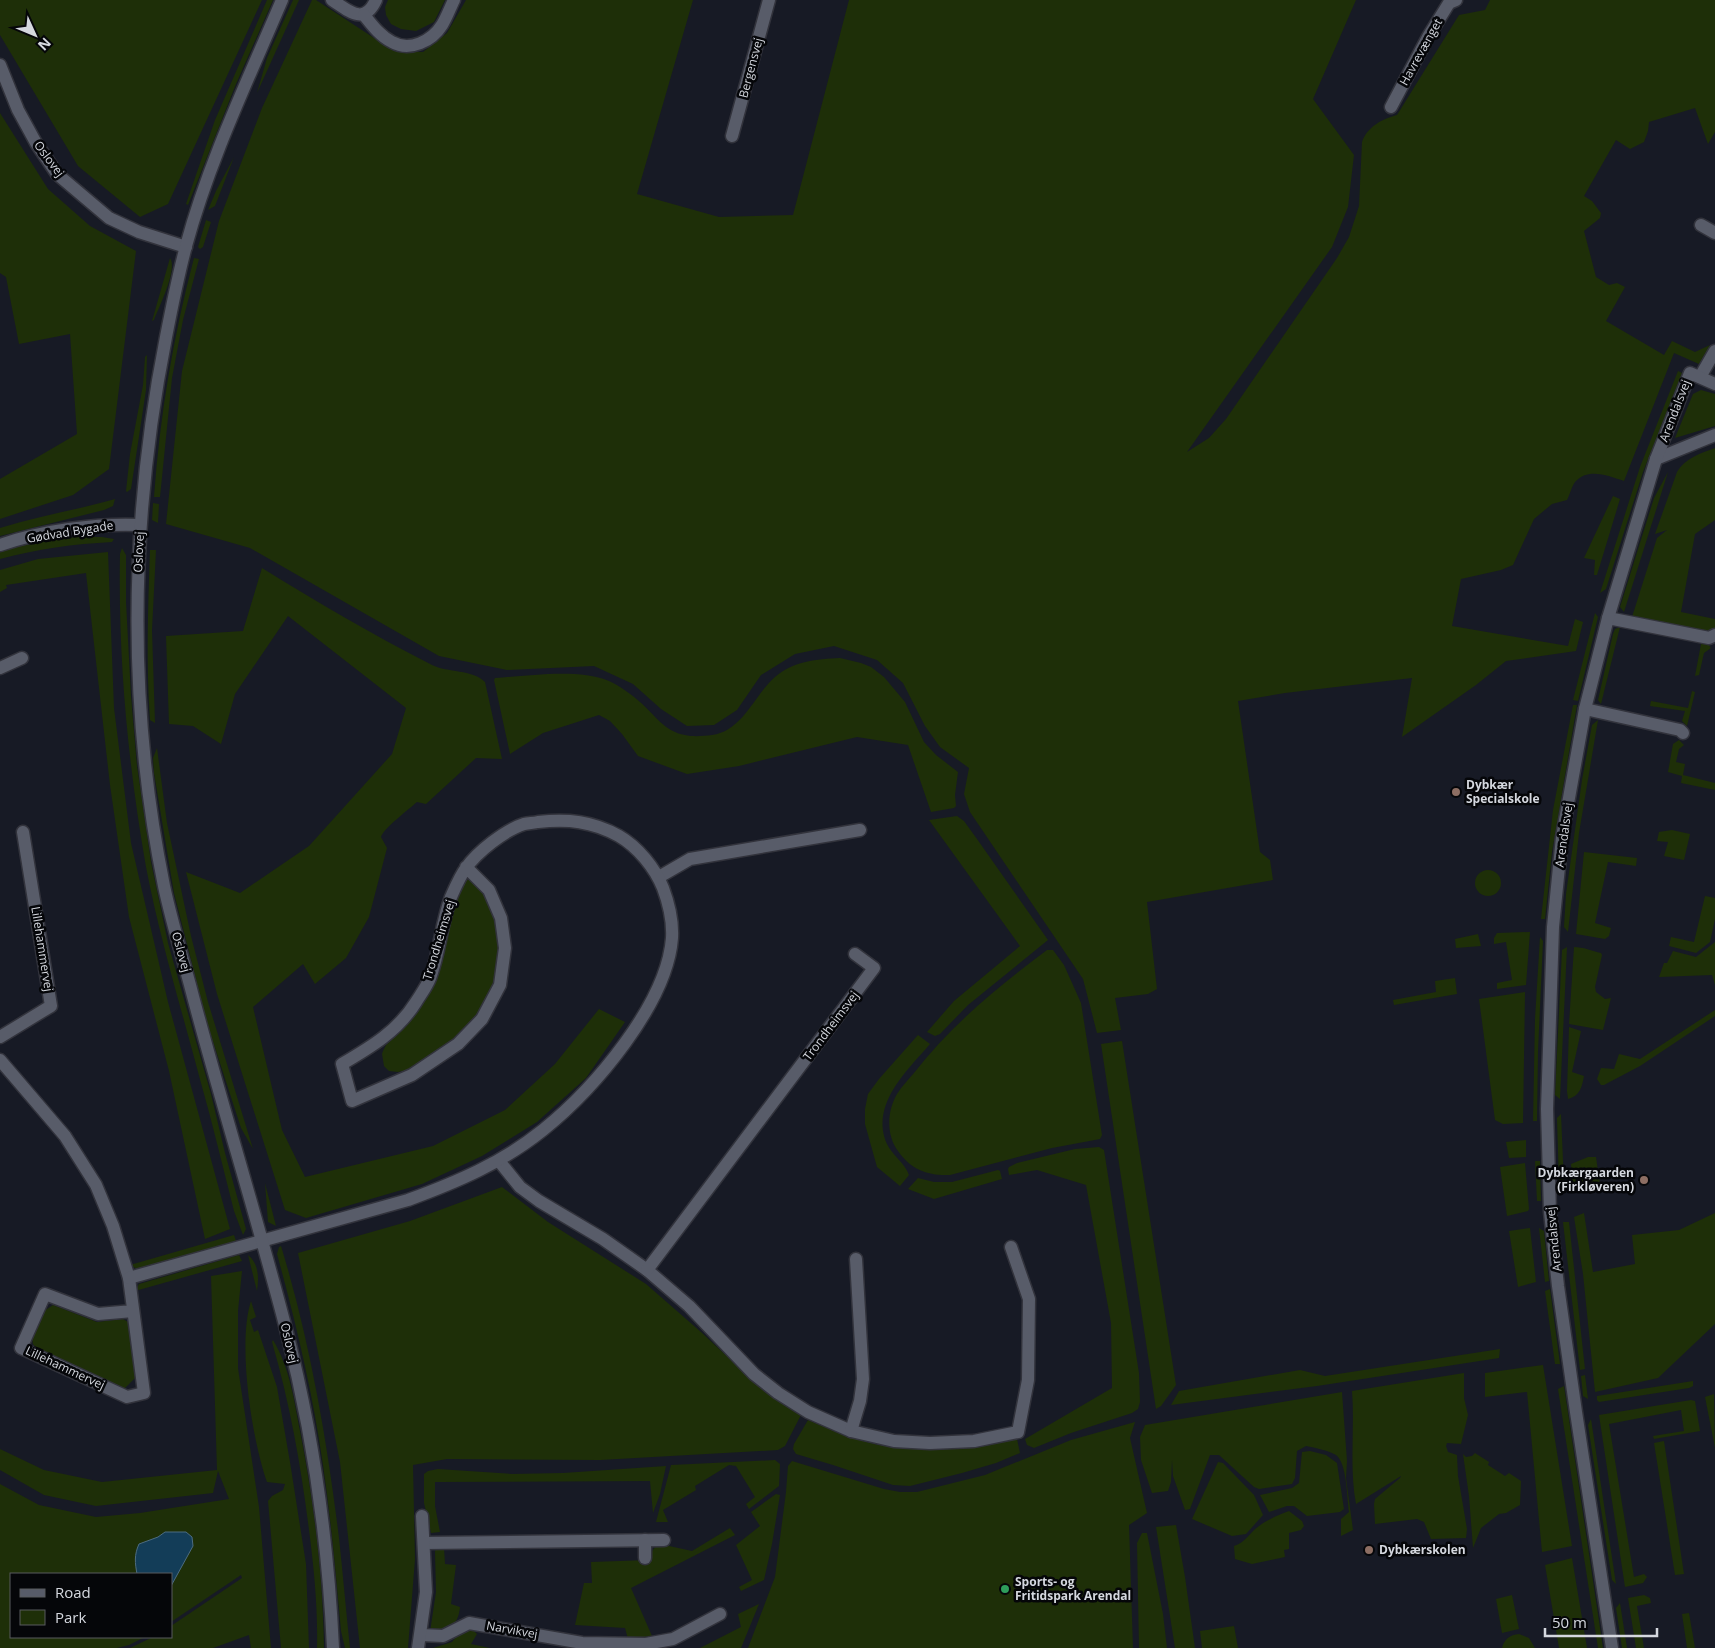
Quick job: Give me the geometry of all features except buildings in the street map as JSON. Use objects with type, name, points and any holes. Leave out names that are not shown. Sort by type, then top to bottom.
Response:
[{"type":"street","name":"Oslovej","points":[[282,0],[228,127],[197,209],[186,247],[155,391],[146,458],[137,591],[137,659],[142,739],[154,830],[170,908],[212,1068],[287,1332],[309,1430],[324,1539],[333,1648]]},
{"type":"street","points":[[332,0],[354,14],[364,15],[372,9],[376,0]]},
{"type":"street","points":[[364,15],[378,32],[392,43],[406,46],[420,44],[442,26],[454,0]]},
{"type":"street","name":"Bergensvej","points":[[732,136],[770,0]]},
{"type":"street","name":"Havrevænget","points":[[1391,107],[1428,37],[1449,3],[1456,0]]},
{"type":"street","name":"Oslovej","points":[[0,65],[18,110],[36,143],[57,174],[109,218],[139,232],[186,247]]},
{"type":"street","points":[[1701,225],[1715,233]]},
{"type":"street","name":"Arendalsvej","points":[[1700,377],[1715,351]]},
{"type":"street","name":"Arendalsvej","points":[[1612,1648],[1577,1422],[1558,1286],[1550,1212],[1547,1130],[1552,927],[1562,837],[1586,709],[1608,618],[1656,459],[1690,373],[1715,384]]},
{"type":"street","name":"Arendalsvej","points":[[1656,459],[1715,435]]},
{"type":"street","name":"Gødvad Bygade","points":[[0,545],[71,529],[120,524],[140,525]]},
{"type":"street","points":[[1608,618],[1709,638],[1715,635]]},
{"type":"street","points":[[0,668],[22,658]]},
{"type":"street","points":[[1586,709],[1680,730],[1683,733]]},
{"type":"street","name":"Trondheimsvej","points":[[261,1240],[408,1200],[452,1184],[499,1161],[542,1130],[579,1098],[616,1056],[653,999],[666,968],[672,938],[671,910],[659,876],[640,852],[620,836],[588,823],[560,820],[524,824],[488,846],[466,867],[451,897],[430,978],[415,1004],[380,1042],[342,1064],[352,1101],[412,1075],[458,1044],[482,1019],[500,985],[505,948],[501,918],[489,890],[466,867]]},
{"type":"street","points":[[659,876],[690,859],[860,830]]},
{"type":"street","name":"Lillehammervej","points":[[0,1037],[52,1006],[22,832]]},
{"type":"street","name":"Trondheimsvej","points":[[647,1270],[874,968],[855,954]]},
{"type":"street","name":"Lillehammervej","points":[[0,1060],[65,1136],[96,1185],[113,1226],[129,1278],[144,1393],[127,1397],[21,1348],[45,1294],[98,1314],[133,1311]]},
{"type":"street","points":[[499,1161],[520,1187],[539,1201],[604,1239],[647,1270],[689,1306],[754,1374],[778,1393],[808,1412],[850,1431],[894,1441],[930,1443],[974,1441],[1018,1432],[1028,1380],[1029,1299],[1011,1247]]},
{"type":"street","points":[[129,1278],[261,1240]]},
{"type":"street","points":[[850,1431],[860,1401],[863,1379],[856,1259]]},
{"type":"street","name":"Narvikvej","points":[[422,1516],[426,1592],[419,1642],[443,1636],[469,1622],[582,1642],[646,1644],[673,1639],[720,1614]]},
{"type":"street","points":[[645,1540],[645,1558]]},
{"type":"street","points":[[424,1542],[664,1540]]},
{"type":"green space","points":[[0,0],[262,0],[168,204],[140,217],[78,166],[0,35]]},
{"type":"green space","points":[[267,0],[273,0],[236,84],[188,205],[186,204],[215,120]]},
{"type":"green space","points":[[293,0],[299,0],[257,93],[267,58]]},
{"type":"green space","points":[[312,0],[316,0],[394,51],[423,52],[447,33],[466,0],[693,0],[637,194],[719,217],[793,215],[849,0],[1356,0],[1313,99],[1354,155],[1348,207],[1332,247],[1187,452],[1209,438],[1226,419],[1337,258],[1349,237],[1359,206],[1362,142],[1364,137],[1376,124],[1397,115],[1459,15],[1485,10],[1490,0],[1715,0],[1715,132],[1708,144],[1695,108],[1649,122],[1644,142],[1630,149],[1616,140],[1584,196],[1592,201],[1601,213],[1600,218],[1584,231],[1596,277],[1609,285],[1617,283],[1625,287],[1606,321],[1664,355],[1672,341],[1695,352],[1710,345],[1699,364],[1674,353],[1624,481],[1599,474],[1580,477],[1575,482],[1567,500],[1552,504],[1534,519],[1513,565],[1501,570],[1461,579],[1452,626],[1568,646],[1575,619],[1583,622],[1576,651],[1506,661],[1476,685],[1402,737],[1412,678],[1285,693],[1238,701],[1260,852],[1270,860],[1273,880],[1147,902],[1157,989],[1148,994],[1115,998],[1121,1030],[1097,1033],[1083,979],[970,812],[964,794],[969,768],[940,747],[925,726],[903,683],[877,660],[834,646],[795,654],[761,675],[737,710],[714,725],[687,726],[661,709],[633,684],[594,666],[507,670],[439,656],[250,548],[166,524],[182,371],[219,221],[262,108]]},
{"type":"green space","points":[[388,0],[445,0],[434,22],[416,31],[401,29],[391,24],[386,15],[385,7]]},
{"type":"green space","points":[[0,113],[48,189],[90,226],[136,251],[109,469],[73,495],[0,519],[0,479],[77,434],[70,334],[19,344],[6,277],[0,273]]},
{"type":"green space","points":[[234,157],[215,206],[208,210],[216,191]]},
{"type":"green space","points":[[206,220],[211,222],[203,247],[200,249],[198,247]]},
{"type":"green space","points":[[170,258],[172,270],[170,279],[152,321]]},
{"type":"green space","points":[[194,258],[199,259],[183,320],[172,378],[160,497],[154,497],[168,376]]},
{"type":"green space","points":[[147,355],[146,390],[131,489],[127,492],[130,454],[143,385],[145,357]]},
{"type":"green space","points":[[1678,371],[1682,373],[1643,472],[1606,589],[1600,593],[1640,467]]},
{"type":"green space","points":[[1701,390],[1715,394],[1715,426],[1675,438],[1693,394]]},
{"type":"green space","points":[[1715,448],[1715,520],[1695,534],[1681,612],[1715,619],[1715,628],[1710,631],[1632,617],[1657,538],[1667,530],[1655,534],[1677,472],[1688,460]]},
{"type":"green space","points":[[1668,472],[1624,612],[1620,607],[1654,498]]},
{"type":"green space","points":[[1613,496],[1620,499],[1597,575],[1594,575],[1595,560],[1584,558]]},
{"type":"green space","points":[[115,499],[113,506],[104,510],[0,536],[0,528]]},
{"type":"green space","points":[[153,503],[159,504],[158,523],[152,520]]},
{"type":"green space","points":[[74,537],[114,539],[112,542],[56,547],[0,559],[0,551]]},
{"type":"green space","points":[[122,548],[126,555],[126,602],[137,766],[151,862],[168,943],[211,1094],[246,1229],[243,1235],[234,1211],[158,921],[146,867],[129,750],[123,672],[120,593],[120,554]]},
{"type":"green space","points":[[150,550],[156,550],[152,630],[155,723],[150,720],[148,677]]},
{"type":"green space","points":[[108,552],[114,708],[131,843],[168,1002],[230,1229],[205,1239],[169,1071],[129,917],[110,785],[86,573],[6,585],[7,588],[0,592],[0,570],[38,559]]},
{"type":"green space","points":[[262,568],[388,642],[432,665],[480,678],[485,682],[502,759],[476,758],[426,804],[417,802],[391,824],[381,837],[387,848],[369,917],[346,958],[315,984],[303,964],[253,1007],[282,1130],[305,1177],[433,1146],[505,1110],[555,1064],[599,1009],[625,1022],[586,1078],[537,1122],[482,1156],[422,1184],[306,1218],[285,1210],[217,994],[186,872],[240,893],[309,846],[392,754],[406,708],[288,616],[235,694],[221,744],[193,726],[169,724],[166,636],[243,631]]},
{"type":"green space","points":[[1595,613],[1598,617],[1578,701],[1573,700]]},
{"type":"green space","points":[[1620,627],[1601,704],[1598,700],[1613,634],[1615,629]]},
{"type":"green space","points":[[1701,644],[1708,644],[1711,648],[1704,653],[1699,675],[1695,676]]},
{"type":"green space","points":[[840,658],[871,667],[884,677],[905,702],[924,742],[936,755],[958,772],[955,795],[956,806],[954,808],[931,812],[908,745],[857,737],[739,766],[687,774],[638,756],[610,721],[599,715],[543,733],[510,754],[494,680],[495,678],[553,674],[597,677],[625,690],[660,722],[672,730],[688,736],[702,736],[723,732],[732,727],[740,720],[768,684],[790,667],[806,662]]},
{"type":"green space","points":[[1692,691],[1695,692],[1687,726],[1682,721],[1685,711],[1650,706],[1651,701],[1688,708]]},
{"type":"green space","points":[[1573,705],[1577,705],[1552,852],[1545,919],[1541,919],[1553,810]]},
{"type":"green space","points":[[1598,720],[1579,833],[1568,932],[1564,927],[1566,894],[1582,780],[1592,725]]},
{"type":"green space","points":[[1679,740],[1684,745],[1679,749],[1676,762],[1685,764],[1683,775],[1715,783],[1715,790],[1681,783],[1682,776],[1668,772],[1673,744]]},
{"type":"green space","points":[[157,748],[167,823],[191,936],[208,1002],[253,1149],[241,1128],[208,1026],[174,893],[154,773],[153,758]]},
{"type":"green space","points":[[957,816],[964,821],[1048,940],[968,1005],[940,1034],[935,1036],[927,1032],[954,1001],[1020,946],[929,820]]},
{"type":"green space","points":[[1672,830],[1690,834],[1684,860],[1664,856],[1668,842],[1657,841],[1659,832]]},
{"type":"green space","points":[[1584,852],[1637,858],[1636,866],[1608,862],[1595,923],[1611,928],[1609,936],[1605,939],[1576,934]]},
{"type":"green space","points":[[1488,870],[1497,874],[1501,883],[1497,892],[1488,896],[1479,892],[1475,883],[1479,874]]},
{"type":"green space","points":[[467,880],[472,880],[485,895],[496,923],[500,948],[495,983],[489,1001],[463,1032],[434,1055],[408,1070],[389,1071],[384,1066],[383,1051],[386,1045],[416,1013],[446,941],[460,889]]},
{"type":"green space","points":[[1705,896],[1715,898],[1715,919],[1710,942],[1696,953],[1669,946],[1671,937],[1694,942]]},
{"type":"green space","points":[[1530,932],[1526,985],[1497,989],[1497,983],[1512,980],[1506,942],[1494,944],[1494,938],[1497,933]]},
{"type":"green space","points":[[1478,934],[1481,946],[1456,948],[1455,939]]},
{"type":"green space","points":[[1540,937],[1543,941],[1537,1121],[1533,1121],[1535,1019]]},
{"type":"green space","points":[[1715,942],[1715,985],[1712,975],[1659,977],[1664,963],[1667,963],[1673,951],[1696,957]]},
{"type":"green space","points":[[1567,947],[1560,1099],[1555,1095],[1562,950]]},
{"type":"green space","points":[[1574,947],[1584,948],[1601,953],[1602,955],[1595,987],[1596,992],[1605,999],[1611,998],[1603,1030],[1569,1024]]},
{"type":"green space","points":[[1047,950],[1053,950],[1064,965],[1081,1003],[1102,1135],[1100,1139],[1052,1148],[950,1175],[928,1173],[915,1167],[903,1158],[891,1138],[890,1115],[897,1094],[928,1055],[960,1022]]},
{"type":"green space","points":[[1455,978],[1457,994],[1394,1005],[1393,1000],[1436,992],[1435,981]]},
{"type":"green space","points":[[1525,992],[1523,1123],[1503,1124],[1495,1120],[1479,999]]},
{"type":"green space","points":[[1715,1010],[1715,1016],[1640,1066],[1604,1085],[1601,1085],[1597,1079],[1601,1068],[1614,1069],[1619,1054],[1640,1059]]},
{"type":"green space","points":[[1569,1027],[1581,1031],[1572,1072],[1584,1076],[1578,1093],[1568,1099],[1567,1091]]},
{"type":"green space","points":[[918,1035],[930,1044],[911,1065],[894,1089],[883,1115],[883,1129],[887,1144],[909,1175],[900,1186],[877,1167],[865,1124],[865,1109],[868,1094]]},
{"type":"green space","points":[[1122,1041],[1176,1385],[1161,1406],[1156,1409],[1101,1044]]},
{"type":"green space","points":[[1561,1114],[1564,1184],[1559,1184],[1557,1118]]},
{"type":"green space","points":[[1526,1140],[1526,1157],[1509,1158],[1506,1142]]},
{"type":"green space","points":[[1099,1147],[1104,1150],[1139,1373],[1140,1402],[1138,1409],[1132,1413],[1071,1433],[1034,1448],[1027,1445],[1025,1439],[1112,1388],[1111,1323],[1086,1185],[1037,1170],[1009,1175],[1008,1169],[1017,1163],[1075,1149]]},
{"type":"green space","points":[[1588,1157],[1596,1157],[1598,1171],[1591,1172],[1584,1167],[1578,1175],[1585,1181],[1586,1191],[1573,1193],[1571,1164]]},
{"type":"green space","points":[[1535,1161],[1540,1161],[1541,1201],[1537,1201]]},
{"type":"green space","points":[[1525,1163],[1529,1209],[1528,1211],[1507,1216],[1500,1167]]},
{"type":"green space","points":[[998,1170],[1002,1179],[934,1199],[908,1189],[918,1178],[934,1182],[952,1182]]},
{"type":"green space","points":[[1599,1173],[1600,1189],[1589,1191],[1587,1180],[1592,1174]]},
{"type":"green space","points":[[265,1183],[276,1226],[268,1222]]},
{"type":"green space","points":[[502,1187],[548,1222],[646,1284],[765,1392],[801,1415],[785,1446],[778,1450],[600,1460],[447,1459],[413,1465],[415,1559],[408,1648],[360,1648],[340,1462],[298,1253],[410,1221]]},
{"type":"green space","points":[[1584,1213],[1593,1272],[1635,1264],[1632,1235],[1679,1230],[1715,1213],[1715,1324],[1658,1378],[1595,1392],[1583,1274],[1574,1217]]},
{"type":"green space","points":[[1563,1222],[1569,1222],[1585,1369],[1580,1370]]},
{"type":"green space","points":[[1530,1228],[1536,1282],[1518,1287],[1509,1231]]},
{"type":"green space","points":[[1539,1228],[1544,1231],[1549,1281],[1545,1282]]},
{"type":"green space","points":[[234,1235],[236,1241],[137,1269],[130,1265]]},
{"type":"green space","points":[[281,1246],[301,1318],[323,1428],[339,1538],[350,1648],[345,1648],[341,1631],[331,1527],[319,1438],[291,1306],[277,1254]]},
{"type":"green space","points":[[239,1255],[242,1261],[135,1291],[139,1284]]},
{"type":"green space","points":[[248,1255],[256,1267],[257,1291]]},
{"type":"green space","points":[[242,1271],[238,1311],[238,1368],[259,1507],[271,1648],[251,1648],[249,1635],[213,1648],[130,1648],[151,1638],[172,1638],[172,1625],[242,1578],[241,1575],[172,1621],[172,1573],[10,1573],[10,1638],[143,1638],[129,1645],[117,1648],[0,1648],[0,1484],[39,1505],[96,1517],[140,1513],[229,1499],[218,1471],[213,1493],[96,1506],[44,1495],[0,1470],[0,1449],[44,1470],[102,1482],[217,1470],[211,1276]]},
{"type":"green space","points":[[1550,1289],[1560,1364],[1555,1364],[1545,1291]]},
{"type":"green space","points":[[251,1301],[256,1317],[250,1320],[254,1332],[258,1330],[277,1387],[290,1462],[306,1564],[309,1648],[281,1648],[268,1501],[272,1496],[283,1490],[285,1484],[267,1482],[256,1442],[248,1392],[245,1342]]},
{"type":"green space","points":[[53,1305],[97,1322],[123,1319],[128,1322],[135,1378],[124,1389],[37,1349],[33,1344],[32,1338],[44,1311]]},
{"type":"green space","points":[[273,1340],[284,1362],[291,1384],[310,1485],[320,1566],[324,1648],[317,1648],[315,1589],[306,1506],[299,1459]]},
{"type":"green space","points":[[1500,1349],[1499,1358],[1317,1386],[1171,1405],[1179,1391],[1300,1370],[1325,1376]]},
{"type":"green space","points":[[1543,1365],[1572,1546],[1542,1552],[1527,1392],[1485,1397],[1485,1373]]},
{"type":"green space","points":[[1464,1373],[1464,1398],[1468,1415],[1461,1444],[1447,1443],[1446,1446],[1448,1452],[1457,1455],[1458,1476],[1467,1529],[1466,1538],[1431,1539],[1424,1522],[1417,1519],[1375,1524],[1375,1499],[1401,1476],[1356,1504],[1352,1462],[1352,1391]]},
{"type":"green space","points":[[1585,1375],[1588,1399],[1583,1396],[1581,1376]]},
{"type":"green space","points":[[1693,1381],[1693,1386],[1689,1388],[1599,1402],[1597,1400],[1597,1396]]},
{"type":"green space","points":[[1564,1386],[1603,1648],[1598,1648],[1558,1389]]},
{"type":"green space","points":[[1342,1392],[1347,1461],[1346,1478],[1353,1530],[1341,1536],[1341,1519],[1349,1512],[1347,1490],[1340,1459],[1329,1452],[1306,1446],[1297,1451],[1295,1478],[1292,1484],[1259,1489],[1254,1487],[1219,1455],[1210,1455],[1190,1509],[1185,1510],[1173,1476],[1172,1460],[1171,1482],[1168,1491],[1152,1493],[1141,1460],[1140,1437],[1145,1425]]},
{"type":"green space","points":[[1714,1394],[1715,1448],[1705,1397]]},
{"type":"green space","points":[[1691,1400],[1695,1401],[1700,1431],[1654,1439],[1653,1436],[1684,1431],[1681,1410],[1609,1424],[1634,1577],[1644,1574],[1647,1577],[1643,1583],[1625,1587],[1599,1415]]},
{"type":"green space","points":[[1591,1419],[1616,1584],[1612,1580],[1588,1425]]},
{"type":"green space","points":[[808,1420],[856,1439],[886,1446],[935,1449],[1017,1439],[1020,1453],[996,1463],[962,1473],[910,1486],[893,1485],[796,1454],[793,1449],[794,1444]]},
{"type":"green space","points":[[1135,1422],[1130,1438],[1147,1513],[1129,1525],[1133,1648],[748,1648],[775,1577],[788,1466],[792,1461],[884,1489],[900,1492],[917,1492],[985,1475],[1071,1440]]},
{"type":"green space","points":[[1664,1441],[1684,1574],[1675,1575],[1654,1443]]},
{"type":"green space","points":[[1310,1451],[1326,1455],[1337,1463],[1344,1509],[1340,1512],[1307,1516],[1294,1506],[1287,1506],[1269,1512],[1260,1495],[1292,1488],[1299,1483],[1302,1452]]},
{"type":"green space","points":[[1475,1453],[1489,1462],[1488,1465],[1505,1476],[1509,1473],[1521,1481],[1520,1505],[1506,1513],[1499,1514],[1481,1528],[1473,1548],[1469,1496],[1463,1454],[1466,1457],[1472,1456]]},
{"type":"green space","points":[[775,1460],[780,1464],[779,1486],[749,1509],[746,1504],[755,1497],[736,1466],[729,1465],[695,1486],[696,1490],[663,1510],[668,1522],[656,1522],[671,1465]]},
{"type":"green space","points":[[1218,1462],[1223,1463],[1254,1495],[1263,1515],[1246,1534],[1232,1536],[1192,1519]]},
{"type":"green space","points":[[666,1466],[660,1494],[653,1513],[650,1481],[435,1482],[435,1506],[440,1532],[431,1533],[424,1503],[424,1474],[438,1469],[512,1474],[563,1473]]},
{"type":"green space","points":[[776,1494],[780,1495],[764,1580],[741,1591],[739,1587],[752,1580],[736,1545],[760,1526],[751,1512]]},
{"type":"green space","points":[[1289,1511],[1302,1521],[1304,1526],[1301,1530],[1289,1533],[1289,1549],[1284,1550],[1285,1557],[1252,1564],[1235,1559],[1234,1546],[1262,1524]]},
{"type":"green space","points":[[1176,1525],[1195,1648],[1175,1648],[1156,1527]]},
{"type":"green space","points":[[730,1528],[735,1535],[631,1588],[652,1636],[628,1639],[625,1628],[575,1625],[584,1583],[592,1583],[591,1562],[649,1560],[654,1549],[660,1544],[692,1551]]},
{"type":"green space","points":[[1142,1533],[1147,1533],[1163,1614],[1167,1648],[1139,1648],[1137,1543]]},
{"type":"green space","points":[[437,1548],[444,1548],[445,1564],[456,1565],[451,1604],[460,1607],[457,1619],[451,1626],[430,1632],[436,1592],[435,1551]]},
{"type":"green space","points":[[1572,1558],[1587,1648],[1559,1648],[1545,1565]]},
{"type":"green space","points":[[1512,1595],[1519,1629],[1502,1633],[1496,1599]]},
{"type":"green space","points":[[1644,1595],[1650,1598],[1651,1603],[1637,1606],[1644,1648],[1636,1648],[1628,1598]]},
{"type":"green space","points":[[1620,1603],[1627,1648],[1622,1648],[1616,1608]]},
{"type":"green space","points":[[759,1604],[741,1648],[700,1648],[741,1627],[738,1614]]},
{"type":"green space","points":[[1689,1613],[1695,1648],[1687,1648],[1682,1614]]},
{"type":"green space","points":[[1234,1626],[1238,1648],[1202,1648],[1200,1631]]},
{"type":"green space","points":[[466,1629],[477,1634],[471,1644],[490,1648],[433,1648],[452,1642],[461,1631]]},
{"type":"green space","points":[[1519,1634],[1529,1638],[1535,1648],[1502,1648],[1508,1638]]},
{"type":"water","points":[[165,1532],[186,1532],[192,1537],[193,1546],[172,1584],[172,1573],[137,1573],[136,1555],[139,1544],[158,1537]]},
{"type":"place","name":"Dybkær Specialskole","points":[[1456,792]]},
{"type":"place","name":"Dybkærgaarden (Firkløveren)","points":[[1644,1180]]},
{"type":"place","name":"Dybkærskolen","points":[[1369,1550]]},
{"type":"place","name":"Sports- og Fritidspark Arendal","points":[[1005,1589]]}]
